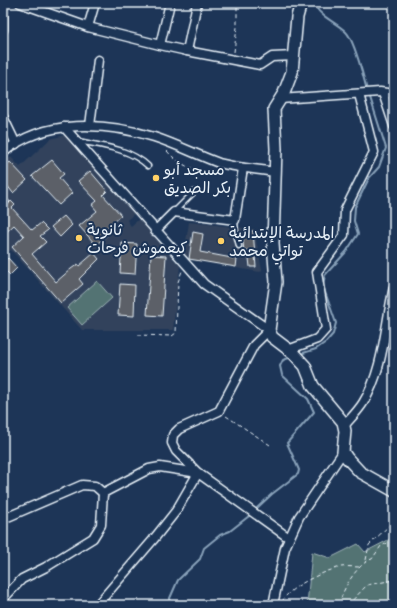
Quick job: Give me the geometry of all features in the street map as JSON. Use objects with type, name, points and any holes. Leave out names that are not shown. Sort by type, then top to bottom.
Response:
[{"type":"main road","points":[[301,3],[297,17],[292,72],[274,109],[276,172],[273,243],[276,282],[269,330],[272,337],[305,366],[313,386],[343,422],[343,452],[360,472],[394,490]]},
{"type":"street","points":[[3,3],[3,30]]},
{"type":"street","points":[[20,3],[88,27],[160,45],[232,60],[260,65],[272,57],[294,56]]},
{"type":"street","points":[[88,27],[95,3]]},
{"type":"street","points":[[160,45],[170,3]]},
{"type":"street","points":[[187,51],[197,3]]},
{"type":"street","points":[[90,126],[98,60]]},
{"type":"street","points":[[293,354],[318,339],[326,330],[317,272],[344,235],[346,210],[374,152],[365,93]]},
{"type":"street","points":[[280,99],[365,93],[394,94]]},
{"type":"street","points":[[383,93],[394,126]]},
{"type":"street","points":[[3,117],[16,144]]},
{"type":"street","points":[[3,153],[28,137],[45,130],[64,127],[90,126],[135,132],[167,142],[219,163],[276,172]]},
{"type":"street","points":[[64,127],[155,231],[204,284],[269,330],[254,345],[218,411],[179,429],[173,434],[172,443],[176,451],[198,473],[289,538]]},
{"type":"street","points":[[155,231],[174,212],[235,220],[243,168]]},
{"type":"street","points":[[344,426],[364,402],[374,379],[386,334],[394,287]]},
{"type":"street","points":[[275,604],[285,548],[289,538],[299,517],[343,452]]},
{"type":"street","points":[[103,493],[149,469],[160,467],[198,473]]},
{"type":"street","points":[[97,605],[154,540],[176,511],[198,473]]},
{"type":"street","points":[[3,519],[82,485],[95,486],[103,493]]},
{"type":"street","points":[[3,599],[22,578],[46,567],[93,538],[101,525],[103,493]]},
{"type":"lane","points":[[76,141],[107,146],[140,159],[148,166]]},
{"type":"lane","points":[[174,212],[194,192]]},
{"type":"lane","points":[[235,220],[239,246]]},
{"type":"path","points":[[232,60],[236,46],[237,3]]},
{"type":"path","points":[[167,142],[166,147],[168,152],[182,165],[210,172],[227,169],[229,165]]},
{"type":"path","points":[[137,336],[172,336],[176,333],[178,282],[185,263]]},
{"type":"path","points":[[218,411],[270,445]]},
{"type":"path","points":[[340,605],[340,599],[351,579],[366,561],[369,545],[394,521]]},
{"type":"path","points":[[366,561],[372,559],[381,546],[394,540]]},
{"type":"path","points":[[275,604],[304,582],[342,567],[360,568]]},
{"type":"path","points":[[348,605],[367,586],[394,580]]},
{"type":"shaded area","name":"ثانوية كيعموش فرحات","points":[[65,135],[134,214],[127,220],[131,226],[139,219],[180,266],[173,330],[82,330],[11,250],[3,257],[3,164],[11,157],[20,167],[50,139]]},
{"type":"shaded area","name":"المدرسة الإبتدائية تواتي محمد","points":[[189,222],[254,229],[262,270],[260,272],[188,260],[184,254]]},
{"type":"green space","points":[[97,281],[112,298],[82,325],[67,308]]},
{"type":"green space","points":[[394,537],[394,605],[307,605],[312,552],[330,558],[358,544],[365,552]]},
{"type":"building","points":[[52,160],[64,174],[59,178],[72,193],[59,205],[32,176]]},
{"type":"building","points":[[10,162],[27,180],[13,193],[3,180],[3,168]]},
{"type":"building","points":[[90,171],[107,191],[103,195],[121,215],[103,231],[107,235],[96,245],[79,226],[97,211],[92,205],[97,201],[78,181]]},
{"type":"building","points":[[11,201],[15,205],[12,208],[32,230],[41,223],[48,230],[40,236],[46,242],[32,254],[56,282],[78,264],[79,266],[94,253],[99,259],[79,279],[83,284],[61,303],[12,247],[24,236],[14,225],[3,235],[3,210]]},
{"type":"building","points":[[64,216],[72,225],[60,237],[51,227]]},
{"type":"building","points":[[245,230],[253,231],[256,267],[250,267],[248,250],[244,251],[243,242]]},
{"type":"building","points":[[193,232],[203,234],[200,252],[237,259],[236,267],[189,259]]},
{"type":"building","points":[[122,243],[137,244],[135,274],[120,273]]},
{"type":"building","points":[[151,255],[166,256],[162,316],[147,315]]},
{"type":"building","points":[[8,258],[17,268],[10,275],[3,268],[3,263]]},
{"type":"building","points":[[120,284],[135,285],[134,316],[118,315]]},
{"type":"waterway","points":[[314,3],[320,12],[346,32],[353,43],[367,90]]},
{"type":"waterway","points":[[300,354],[316,349],[326,342],[333,334],[336,323],[323,285],[325,275],[346,252],[358,234],[354,221],[355,207],[369,178],[379,167],[386,148],[369,94]]},
{"type":"waterway","points":[[257,508],[272,494],[298,474],[299,470],[287,443],[314,412],[308,399],[282,375],[280,366],[283,360],[292,357]]},
{"type":"waterway","points":[[167,605],[178,580],[200,559],[204,548],[220,535],[230,531],[249,516]]},
{"type":"place","name":"مسجد أبو بكر الصديق","points":[[156,178]]},
{"type":"place","name":"ثانوية كيعموش فرحات","points":[[79,238]]},
{"type":"place","name":"المدرسة الإبتدائية تواتي محمد","points":[[221,241]]}]
